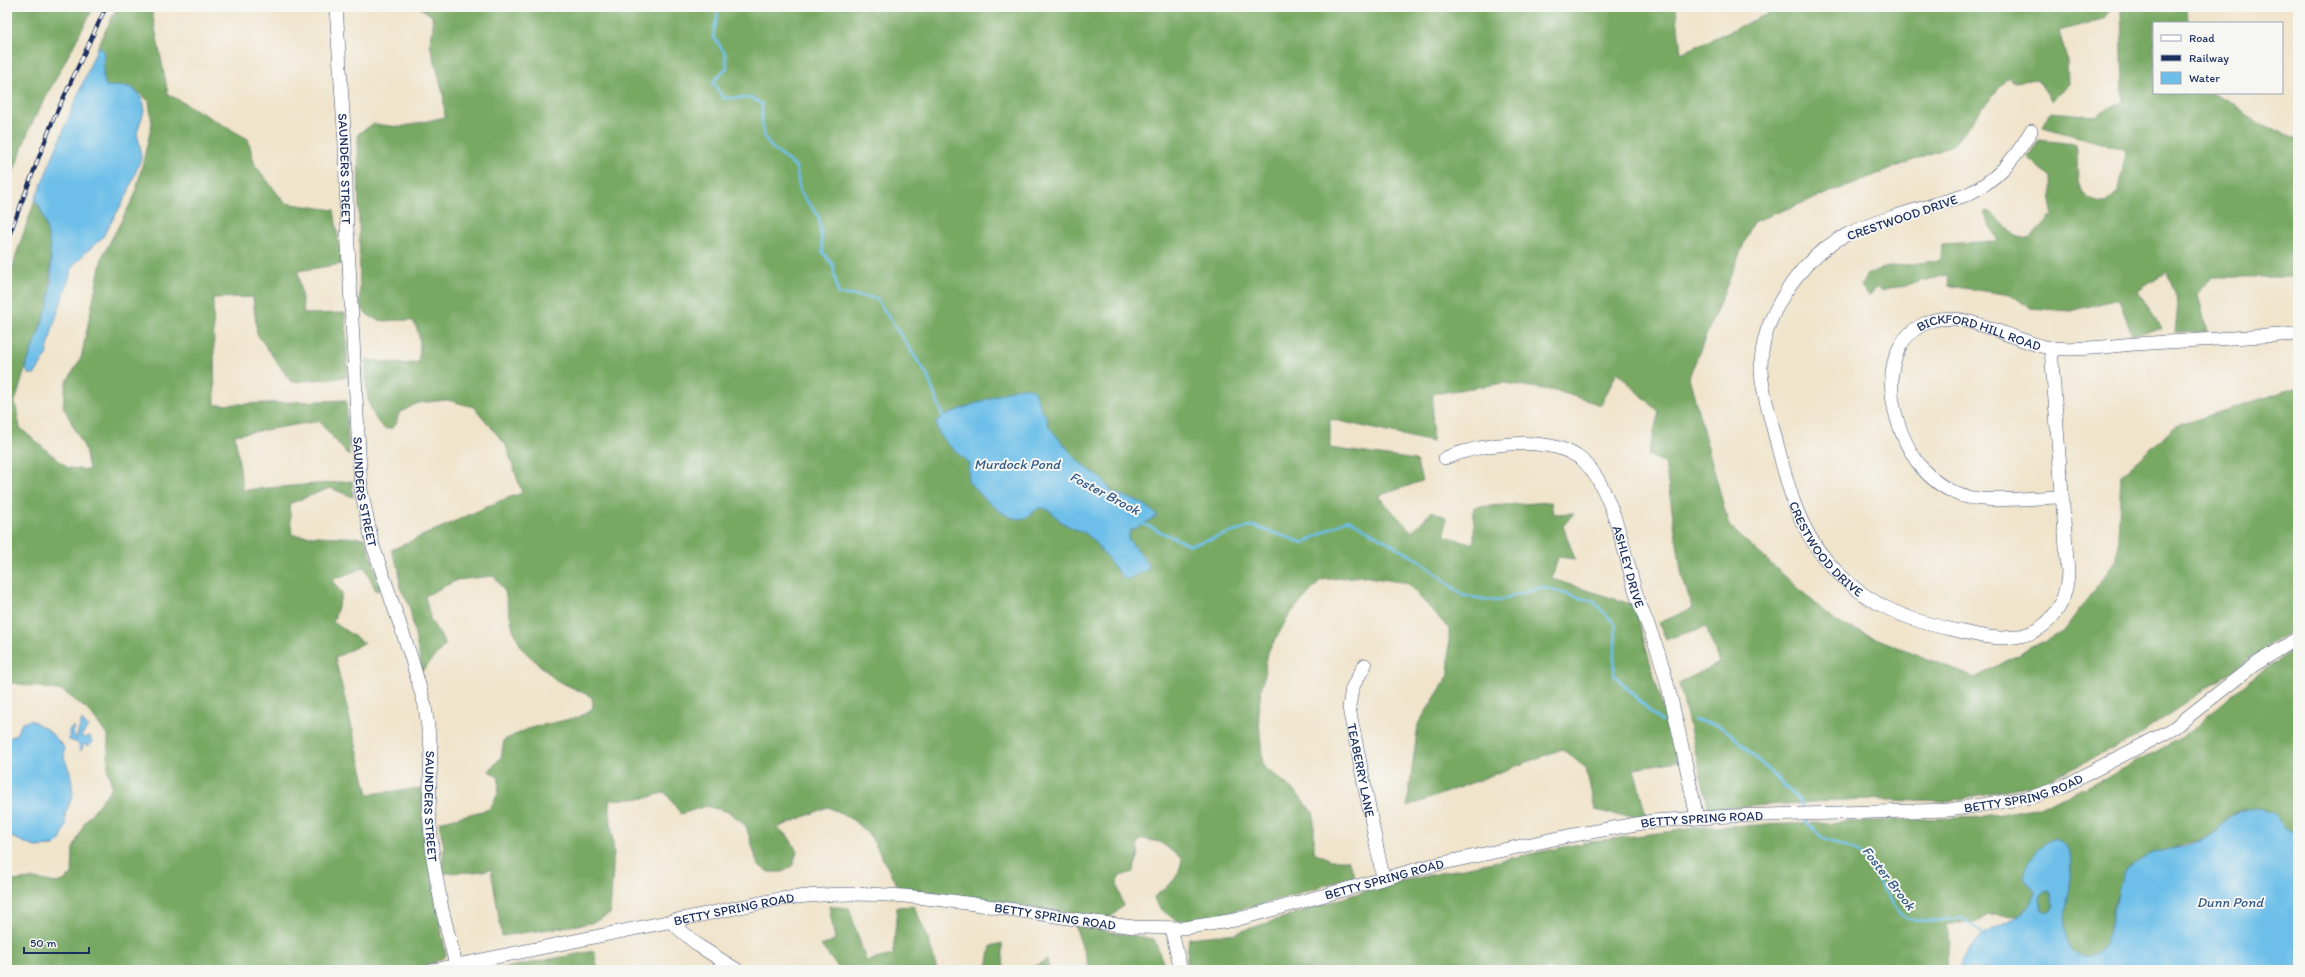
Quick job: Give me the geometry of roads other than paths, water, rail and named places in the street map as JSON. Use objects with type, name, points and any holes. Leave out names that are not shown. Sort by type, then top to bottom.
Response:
[{"type":"street","name":"SAUNDERS STREET","points":[[336,7],[345,144],[347,234],[361,490],[373,546],[411,657],[425,706],[431,749],[429,813],[433,859],[442,909],[456,965]]},
{"type":"street","name":"CRESTWOOD DRIVE","points":[[2031,131],[2017,154],[1988,184],[1966,195],[1849,234],[1828,248],[1808,265],[1780,301],[1769,324],[1762,356],[1764,395],[1792,501],[1806,532],[1816,547],[1841,575],[1866,596],[1895,612],[1924,624],[1981,636],[2008,638],[2027,634],[2049,620],[2063,602],[2067,587],[2067,544],[2051,348]]},
{"type":"street","name":"BICKFORD HILL ROAD","points":[[2062,496],[1972,498],[1959,495],[1942,486],[1926,473],[1911,452],[1898,419],[1891,383],[1893,362],[1900,344],[1913,331],[1933,320],[1949,318],[1965,320],[2005,335],[2051,348],[2298,334]]},
{"type":"street","name":"ASHLEY DRIVE","points":[[1445,458],[1464,450],[1489,446],[1534,445],[1573,454],[1590,467],[1608,500],[1636,591],[1660,656],[1674,709],[1697,817]]},
{"type":"street","name":"BETTY SPRING ROAD","points":[[433,970],[792,897],[856,894],[909,897],[1121,926],[1171,928],[1235,920],[1383,878],[1580,834],[1653,822],[1697,817],[1960,810],[2049,792],[2171,730],[2254,665],[2298,638]]},
{"type":"street","name":"TEABERRY LANE","points":[[1365,665],[1352,688],[1349,708],[1355,747],[1383,878]]},
{"type":"street","points":[[671,922],[699,946],[737,970]]},
{"type":"street","points":[[1171,928],[1181,970]]},
{"type":"water","points":[[98,46],[104,51],[103,76],[106,86],[131,87],[142,99],[144,104],[143,114],[137,134],[141,158],[127,195],[102,238],[73,266],[53,326],[46,356],[35,374],[28,374],[26,366],[48,305],[51,282],[48,235],[45,221],[35,200]]},
{"type":"water","name":"Murdock Pond","points":[[1017,388],[1029,388],[1034,391],[1040,407],[1046,416],[1049,427],[1079,462],[1102,479],[1112,492],[1144,504],[1158,516],[1130,531],[1128,539],[1147,562],[1149,569],[1128,579],[1123,578],[1089,536],[1065,524],[1049,510],[1040,508],[1025,518],[1018,519],[1002,512],[994,506],[968,481],[969,464],[943,438],[937,426],[937,420],[953,412]]},
{"type":"water","points":[[31,720],[48,730],[64,747],[64,757],[71,775],[73,795],[65,814],[66,826],[60,840],[54,846],[35,847],[7,835],[7,740],[16,734],[22,723]]},
{"type":"water","points":[[82,720],[88,727],[81,736],[85,738],[90,736],[92,742],[89,746],[84,744],[81,751],[78,743],[69,740],[69,730],[74,726],[73,734],[76,739]]},
{"type":"water","name":"Dunn Pond","points":[[2257,807],[2274,814],[2285,829],[2298,833],[2298,970],[1959,969],[1969,950],[1977,940],[2023,913],[2033,900],[2035,892],[2024,877],[2026,870],[2031,858],[2039,848],[2050,841],[2056,839],[2066,848],[2071,859],[2070,886],[2065,916],[2065,930],[2068,943],[2072,951],[2087,957],[2097,953],[2105,942],[2110,928],[2121,882],[2125,873],[2135,863],[2155,853],[2197,843],[2214,833],[2234,815],[2247,809]],"holes":[[[2048,891],[2052,893],[2054,904],[2051,910],[2046,912],[2042,910],[2040,897],[2043,892]]]},
{"type":"waterway","name":"Foster Brook","points":[[719,7],[713,36],[725,53],[727,68],[713,82],[723,98],[751,98],[762,104],[762,127],[767,142],[796,167],[800,192],[819,217],[823,253],[833,265],[838,294],[876,298],[927,375],[944,419]]},
{"type":"waterway","name":"Foster Brook","points":[[1141,523],[1190,545],[1253,526],[1304,543],[1348,519],[1419,560],[1464,596],[1497,601],[1542,587],[1594,602],[1616,625],[1614,675],[1661,722]]},
{"type":"waterway","name":"Foster Brook","points":[[1694,720],[1717,725],[1730,733],[1801,802],[1803,809]]},
{"type":"waterway","name":"Foster Brook","points":[[1805,821],[1826,840],[1855,849],[1861,855],[1899,913],[1906,918],[1929,922],[1962,918],[1983,934]]},
{"type":"railway","points":[[7,241],[53,120],[106,7]]}]
